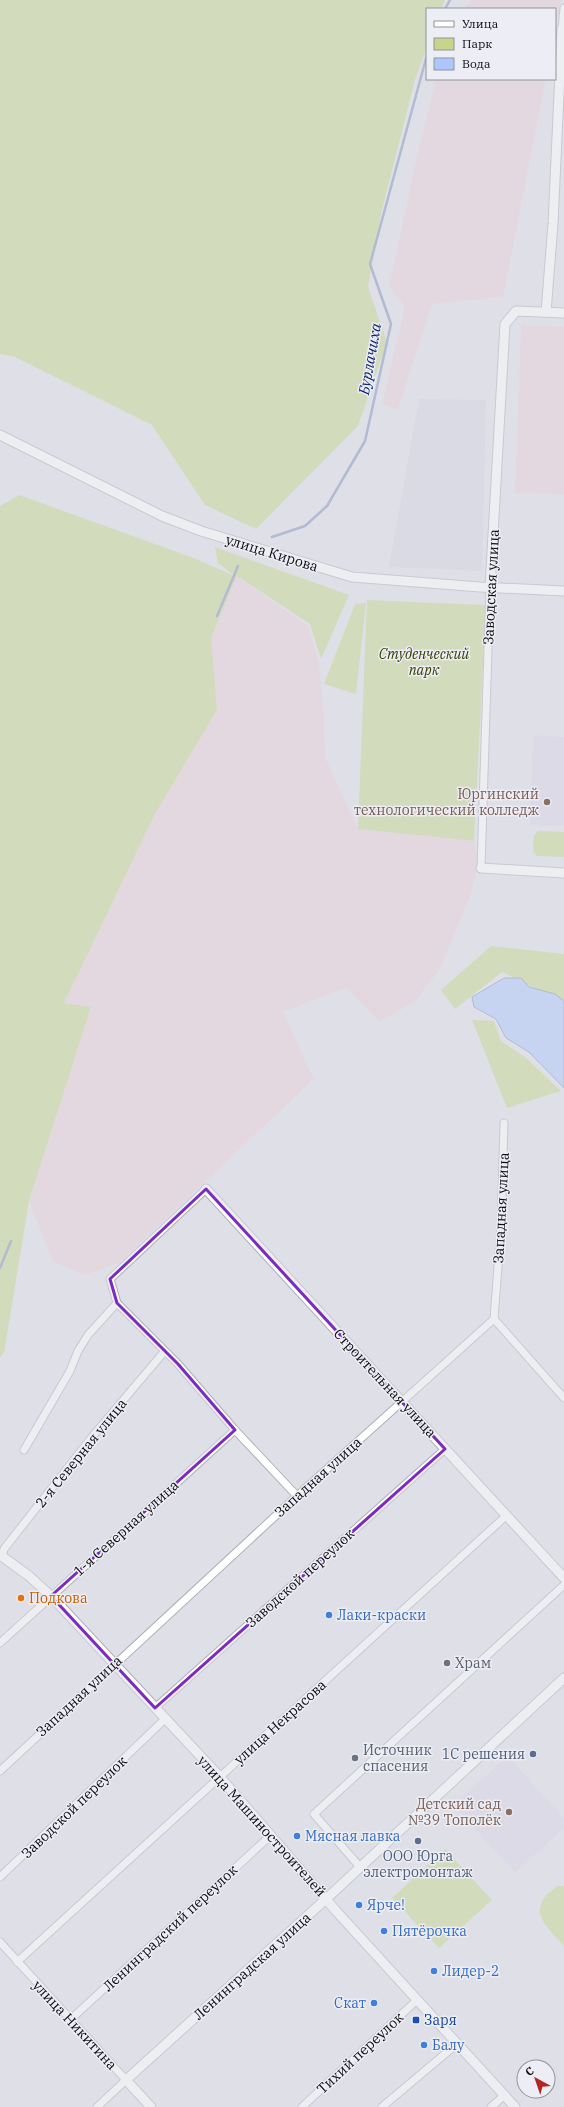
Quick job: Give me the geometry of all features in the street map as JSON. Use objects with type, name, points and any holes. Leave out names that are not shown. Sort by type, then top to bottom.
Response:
[{"type":"street","points":[[564,8],[553,224],[546,312],[564,312]]},
{"type":"street","name":"Заводская улица","points":[[481,868],[490,587],[505,324],[516,311],[546,312]]},
{"type":"street","name":"улица Кирова","points":[[0,435],[162,516],[201,531],[357,578],[490,587],[564,590]]},
{"type":"street","points":[[481,868],[564,872]]},
{"type":"street","name":"Западная улица","points":[[0,1771],[114,1663],[454,1353],[494,1319],[501,1227],[504,1123]]},
{"type":"street","points":[[206,1189],[110,1279],[116,1303],[164,1352],[178,1364],[235,1430],[297,1496]]},
{"type":"street","name":"Строительная улица","points":[[206,1189],[564,1578]]},
{"type":"street","points":[[24,1450],[70,1371],[78,1351],[88,1335],[116,1303]]},
{"type":"street","points":[[494,1319],[564,1398]]},
{"type":"street","name":"2-я Северная улица","points":[[1,1555],[92,1438],[164,1352]]},
{"type":"street","name":"1-я Северная улица","points":[[0,1643],[235,1430]]},
{"type":"street","name":"Заводской переулок","points":[[155,1708],[445,1449]]},
{"type":"street","name":"улица Некрасова","points":[[17,1962],[507,1515]]},
{"type":"street","name":"улица Машиностроителей","points":[[1,1555],[29,1576],[51,1596],[220,1776],[270,1836],[515,2107]]},
{"type":"street","points":[[360,1867],[314,1814],[564,1585]]},
{"type":"street","name":"Ленинградская улица","points":[[97,2107],[564,1678]]},
{"type":"street","name":"Заводской переулок","points":[[0,1877],[165,1719]]},
{"type":"street","name":"Ленинградский переулок","points":[[70,2020],[270,1836]]},
{"type":"street","name":"улица Никитина","points":[[0,1942],[151,2107]]},
{"type":"street","name":"Тихий переулок","points":[[302,2107],[417,2000]]},
{"type":"street","points":[[382,2107],[458,2043]]},
{"type":"street","points":[[491,2107],[505,2095]]},
{"type":"highlighted area","points":[[206,1189],[445,1449],[155,1708],[51,1596],[235,1430],[178,1364],[117,1303],[110,1279]]},
{"type":"shaded area","points":[[471,0],[561,0],[556,26],[556,8],[464,8]]},
{"type":"shaded area","points":[[436,80],[546,80],[503,297],[432,304],[398,410],[382,404],[405,307],[389,287],[416,160]]},
{"type":"shaded area","points":[[521,325],[564,326],[564,494],[515,493]]},
{"type":"shaded area","points":[[419,399],[486,400],[482,571],[389,567]]},
{"type":"shaded area","points":[[237,576],[308,626],[319,662],[324,714],[325,757],[358,829],[474,841],[478,865],[470,897],[440,969],[415,1001],[380,1022],[346,988],[283,1012],[314,1079],[119,1263],[85,1275],[53,1262],[29,1201],[91,1007],[63,1003],[155,814],[217,710],[211,638]]},
{"type":"shaded area","name":"Юргинский технологический колледж","points":[[533,735],[564,737],[564,826],[530,825]]},
{"type":"shaded area","name":"Детский сад №39 Тополёк","points":[[508,1756],[564,1818],[564,1828],[515,1873],[453,1805]]},
{"type":"green space","points":[[0,0],[445,0],[441,8],[426,8],[426,50],[415,80],[382,210],[368,287],[387,342],[358,426],[256,529],[205,505],[152,425],[15,357],[0,354]]},
{"type":"green space","points":[[19,495],[191,557],[235,576],[218,563],[215,547],[349,595],[321,659],[310,624],[237,576],[211,638],[217,710],[155,814],[64,1003],[91,1007],[29,1201],[4,1353],[0,1357],[0,506]]},
{"type":"green space","name":"Студенческий парк","points":[[367,600],[486,605],[474,841],[358,829]]},
{"type":"green space","points":[[366,603],[356,694],[324,684],[355,604]]},
{"type":"green space","points":[[538,831],[564,832],[564,857],[537,856],[533,852],[534,835]]},
{"type":"green space","points":[[491,946],[564,954],[564,1003],[502,972],[455,1009],[441,990]]},
{"type":"green space","points":[[472,1020],[494,1021],[501,1041],[525,1057],[561,1091],[507,1108]]},
{"type":"green space","points":[[445,1849],[492,1900],[439,1948],[392,1898]]},
{"type":"green space","points":[[558,1886],[564,1886],[564,1946],[545,1924],[541,1916],[540,1909],[542,1902],[548,1894]]},
{"type":"water","points":[[504,978],[521,978],[529,987],[555,994],[564,1001],[564,1088],[529,1052],[506,1038],[496,1019],[474,1007],[472,997]]},
{"type":"waterway","name":"Бурлачиха","points":[[446,8],[450,0]]},
{"type":"waterway","name":"Бурлачиха","points":[[272,537],[305,526],[327,506],[365,441],[391,324],[370,264],[426,59]]},
{"type":"waterway","name":"Бурлачиха","points":[[217,616],[238,566]]},
{"type":"waterway","name":"Бурлачиха","points":[[0,1268],[11,1241]]},
{"type":"place","name":"Юргинский технологический колледж","points":[[547,802]]},
{"type":"place","name":"Подкова","points":[[21,1598]]},
{"type":"place","name":"Лаки-краски","points":[[329,1615]]},
{"type":"place","name":"Храм","points":[[447,1663]]},
{"type":"place","name":"1С решения","points":[[533,1754]]},
{"type":"place","name":"Источник спасения","points":[[355,1758]]},
{"type":"place","name":"Детский сад №39 Тополёк","points":[[509,1812]]},
{"type":"place","name":"Мясная лавка","points":[[297,1836]]},
{"type":"place","name":"ООО Юрга электромонтаж","points":[[418,1841]]},
{"type":"place","name":"Ярче!","points":[[359,1905]]},
{"type":"place","name":"Пятёрочка","points":[[384,1931]]},
{"type":"place","name":"Лидер-2","points":[[434,1971]]},
{"type":"place","name":"Скат","points":[[374,2003]]},
{"type":"place","name":"Заря","points":[[416,2020]]},
{"type":"place","name":"Балу","points":[[424,2045]]}]
